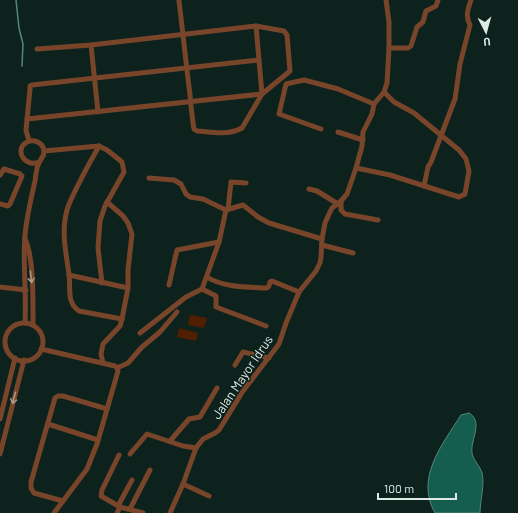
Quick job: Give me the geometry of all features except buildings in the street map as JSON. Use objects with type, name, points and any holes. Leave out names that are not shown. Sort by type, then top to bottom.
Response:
[{"type":"street","name":"Jalan Mayor Idrus","points":[[170,513],[183,484],[196,448],[203,439],[219,430],[233,410],[243,391],[269,358],[281,340],[286,323],[299,292],[316,271],[321,257],[325,223],[332,208],[347,194],[356,168],[363,140],[363,132],[372,114],[374,104],[384,92],[389,73],[389,22],[384,0]]},
{"type":"street","points":[[389,48],[408,48],[411,46],[417,27],[424,22],[426,11],[436,6],[438,0]]},
{"type":"street","points":[[424,186],[428,167],[432,162],[455,99],[460,64],[470,25],[467,20],[467,13],[471,0]]},
{"type":"street","points":[[37,49],[90,45],[183,35],[256,26],[284,31],[287,35],[290,71],[262,94],[242,128],[230,133],[195,130],[193,124],[191,102],[187,68],[183,35],[179,2]]},
{"type":"street","points":[[256,26],[262,94]]},
{"type":"street","points":[[90,45],[98,112]]},
{"type":"street","points":[[29,141],[26,135],[30,86],[32,85],[259,60]]},
{"type":"street","points":[[321,129],[279,114],[286,84],[304,80],[338,89],[374,104]]},
{"type":"street","points":[[356,168],[390,175],[459,197],[465,194],[469,171],[466,159],[459,150],[414,113],[394,102],[384,92]]},
{"type":"street","points":[[27,119],[262,94]]},
{"type":"street","points":[[338,132],[363,140]]},
{"type":"street","points":[[25,323],[26,290],[23,246],[26,220],[39,162],[44,156],[42,146],[38,142],[29,141],[23,146],[22,156],[29,163],[32,164],[39,162]]},
{"type":"street","points":[[44,152],[99,146],[120,159],[124,172],[102,213],[98,235],[102,283]]},
{"type":"street","points":[[99,146],[67,210],[64,232],[69,275],[69,294],[75,309],[79,312],[122,319]]},
{"type":"street","points":[[0,175],[4,169],[22,176],[10,204],[8,206],[0,204]]},
{"type":"street","points":[[149,178],[174,180],[181,184],[186,194],[190,196],[204,199],[227,210],[243,205],[258,217],[269,223],[322,239]]},
{"type":"street","points":[[140,333],[186,297],[202,289],[227,210],[230,184],[234,181],[246,183]]},
{"type":"street","points":[[309,189],[317,191],[340,202],[341,210],[345,214],[378,220]]},
{"type":"street","points":[[103,363],[101,354],[103,344],[120,326],[122,319],[128,288],[128,270],[132,240],[131,229],[123,216],[107,202]]},
{"type":"street","points":[[25,239],[28,246],[32,284],[32,325]]},
{"type":"street","points":[[169,285],[177,250],[218,242]]},
{"type":"street","points":[[322,246],[353,253]]},
{"type":"street","points":[[69,275],[128,288]]},
{"type":"street","points":[[207,277],[212,280],[246,288],[267,288],[272,281],[299,292]]},
{"type":"street","points":[[0,287],[26,290]]},
{"type":"street","points":[[202,289],[216,296],[216,307],[266,326]]},
{"type":"street","points":[[117,368],[128,363],[142,347],[160,332],[177,312]]},
{"type":"street","points":[[25,323],[32,325],[40,331],[43,340],[41,349],[34,357],[24,360],[15,358],[8,351],[3,338],[11,328],[17,324],[25,323]]},
{"type":"street","points":[[41,349],[103,363],[115,366],[117,368]]},
{"type":"street","points":[[235,365],[243,352],[269,358]]},
{"type":"street","points":[[0,419],[2,399],[15,358]]},
{"type":"street","points":[[0,454],[24,360]]},
{"type":"street","points":[[54,513],[86,469],[98,440],[118,371],[117,368]]},
{"type":"street","points":[[170,441],[189,420],[200,417],[217,388]]},
{"type":"street","points":[[63,501],[34,493],[31,488],[31,482],[55,398],[58,396],[63,396],[107,409]]},
{"type":"street","points":[[48,424],[98,440]]},
{"type":"street","points":[[130,454],[147,434],[183,446],[196,448]]},
{"type":"street","points":[[119,455],[100,494],[102,498],[119,506],[143,513]]},
{"type":"street","points":[[130,509],[150,470]]},
{"type":"street","points":[[117,513],[132,480]]},
{"type":"street","points":[[183,484],[209,496]]},
{"type":"shaded area","points":[[190,315],[207,318],[204,328],[188,325]]},
{"type":"shaded area","points":[[179,328],[198,333],[196,341],[177,337]]},
{"type":"shaded area","points":[[469,413],[476,421],[472,453],[481,470],[483,478],[480,513],[435,513],[430,500],[428,487],[429,475],[433,462],[461,415]]},
{"type":"waterway","points":[[16,0],[19,28],[23,44],[22,66]]}]
